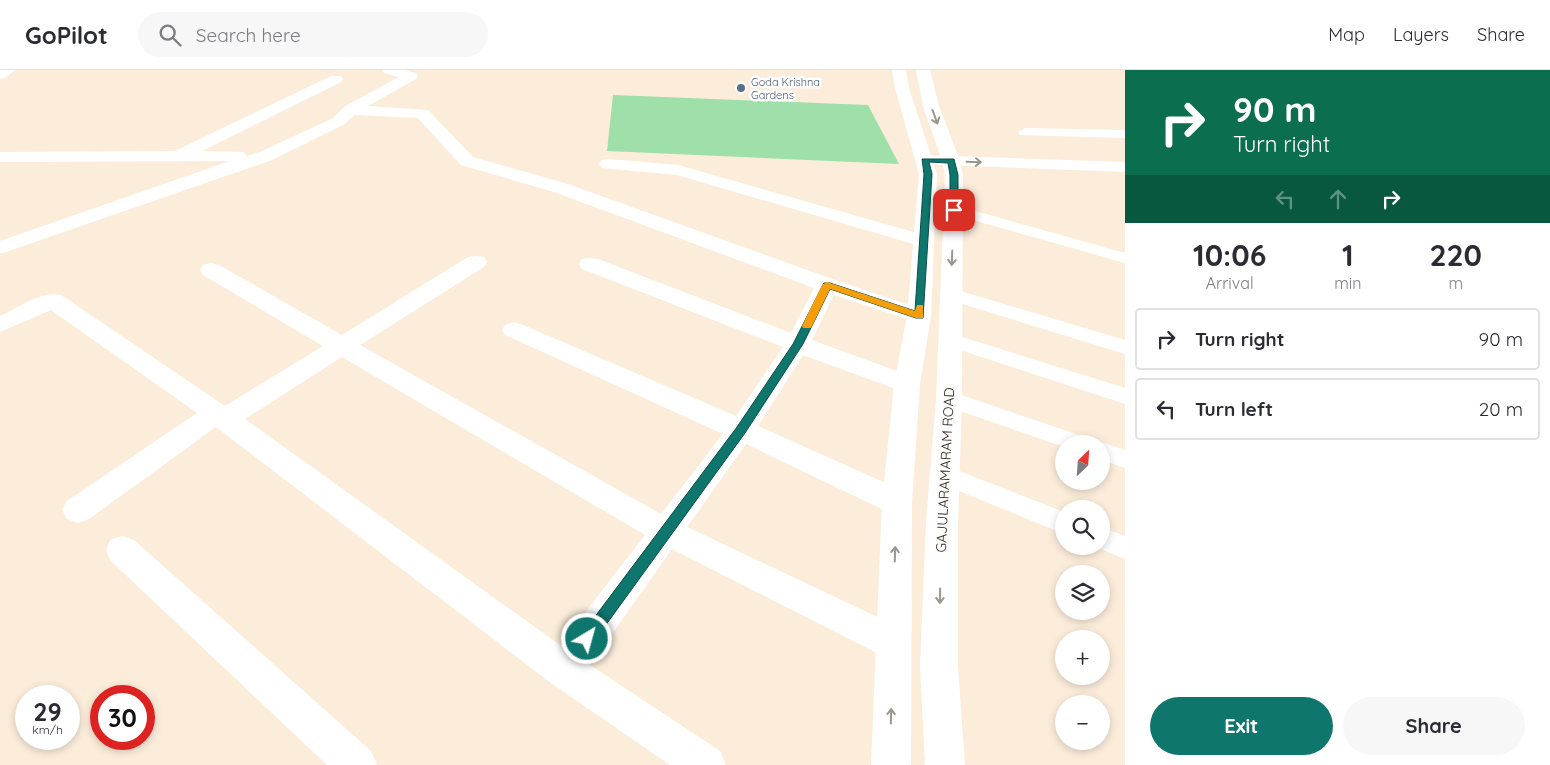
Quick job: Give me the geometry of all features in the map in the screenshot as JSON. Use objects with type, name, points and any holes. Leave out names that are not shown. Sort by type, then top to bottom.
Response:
[{"type":"street","points":[[0,75],[8,70]]},
{"type":"street","points":[[0,248],[266,156],[339,120],[350,110],[411,76],[389,70]]},
{"type":"street","name":"GAJULARAMARAM ROAD","points":[[900,70],[902,88],[940,167],[954,210],[939,666],[945,765]]},
{"type":"street","points":[[891,765],[892,642],[897,502],[907,384],[920,316],[924,241],[940,167],[923,70]]},
{"type":"street","points":[[176,156],[336,79]]},
{"type":"street","points":[[350,110],[422,114],[467,161],[562,188],[827,285],[920,316]]},
{"type":"street","points":[[0,157],[266,156]]},
{"type":"street","points":[[608,164],[678,170],[924,241]]},
{"type":"street","points":[[940,167],[1125,167]]},
{"type":"street","points":[[940,167],[1125,180]]},
{"type":"street","points":[[78,510],[220,416],[341,345],[476,262]]},
{"type":"street","points":[[590,264],[907,384]]},
{"type":"street","points":[[211,270],[536,459],[667,532],[892,642]]},
{"type":"street","points":[[564,670],[741,430],[798,344],[827,285]]},
{"type":"street","points":[[0,325],[52,300],[220,416],[564,670],[706,765]]},
{"type":"street","points":[[514,330],[741,430],[897,502]]},
{"type":"street","points":[[122,550],[357,765]]},
{"type":"lane","points":[[1025,132],[1125,134]]},
{"type":"lane","points":[[954,210],[1125,258]]},
{"type":"lane","points":[[950,294],[1125,346]]},
{"type":"lane","points":[[949,339],[1125,396]]},
{"type":"lane","points":[[949,399],[1055,435]]},
{"type":"lane","points":[[1110,454],[1125,459]]},
{"type":"lane","points":[[944,474],[1055,519]]},
{"type":"lane","points":[[1110,542],[1125,548]]},
{"type":"green space","points":[[613,95],[868,105],[899,164],[607,151]]},
{"type":"slow traffic","points":[[807,326],[827,285],[920,316],[920,307]]},
{"type":"place","name":"Goda Krishna Gardens","points":[[741,88]]},
{"type":"route","points":[[587,639],[741,430],[798,344],[827,285],[920,316],[928,174],[925,160],[951,161],[954,175],[954,210]]}]
